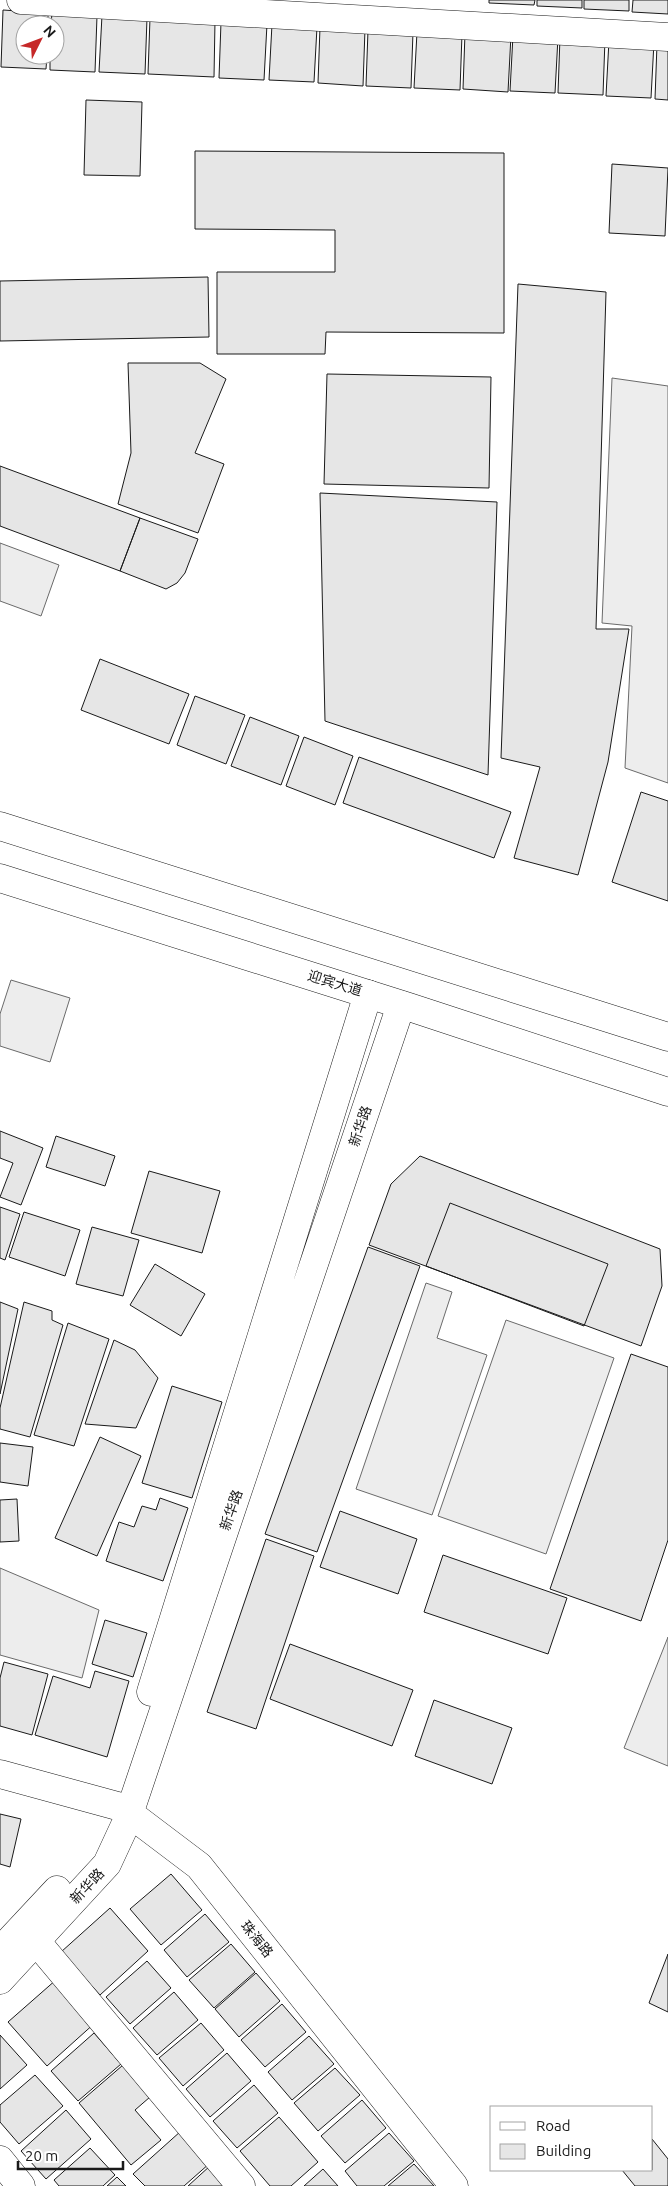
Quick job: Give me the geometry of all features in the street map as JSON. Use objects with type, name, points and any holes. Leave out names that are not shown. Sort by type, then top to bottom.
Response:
[{"type":"street","points":[[21,0],[668,37]]},
{"type":"street","points":[[0,826],[668,1037]]},
{"type":"street","name":"迎宾大道","points":[[0,878],[401,1004],[668,1092]]},
{"type":"street","name":"新华路","points":[[0,1980],[107,1864],[368,994]]},
{"type":"street","name":"新华路","points":[[0,1951],[94,1850],[121,1814],[401,1004]]},
{"type":"street","name":"珠海路","points":[[0,1774],[121,1814],[198,1866],[454,2186]]},
{"type":"street","name":"珠海路","points":[[0,1784],[121,1814],[190,1872],[440,2186]]},
{"type":"street","points":[[36,1941],[241,2186]]},
{"type":"street","points":[[0,2160],[21,2186]]},
{"type":"shaded area","points":[[612,378],[668,386],[668,783],[625,768],[632,626],[602,623]]},
{"type":"shaded area","points":[[0,543],[59,565],[41,616],[0,601]]},
{"type":"shaded area","points":[[11,980],[70,998],[50,1062],[0,1046],[0,1014]]},
{"type":"shaded area","points":[[426,1283],[452,1292],[437,1338],[487,1355],[432,1515],[356,1489]]},
{"type":"shaded area","points":[[506,1320],[614,1358],[546,1554],[438,1516]]},
{"type":"shaded area","points":[[0,1568],[99,1610],[82,1678],[0,1655]]},
{"type":"shaded area","points":[[668,1637],[668,1766],[624,1748]]},
{"type":"building","points":[[489,0],[535,0],[534,5],[489,3]]},
{"type":"building","points":[[537,0],[582,0],[582,8],[537,6]]},
{"type":"building","points":[[584,0],[629,0],[629,11],[584,9]]},
{"type":"building","points":[[633,0],[668,0],[668,14],[632,12]]},
{"type":"building","points":[[3,10],[48,13],[48,15],[15,15],[15,65],[46,65],[46,69],[1,67]]},
{"type":"building","points":[[52,13],[97,16],[95,72],[50,70],[50,65],[65,65],[65,15],[52,15]]},
{"type":"building","points":[[102,15],[147,18],[145,74],[99,72]]},
{"type":"building","points":[[150,18],[215,21],[214,77],[148,74]]},
{"type":"building","points":[[221,22],[267,24],[264,80],[219,78]]},
{"type":"building","points":[[272,24],[317,27],[314,82],[269,80]]},
{"type":"building","points":[[320,27],[365,29],[363,86],[318,83]]},
{"type":"building","points":[[368,30],[413,32],[411,88],[366,86]]},
{"type":"building","points":[[417,32],[462,34],[460,90],[414,88]]},
{"type":"building","points":[[465,33],[511,35],[508,92],[463,89]]},
{"type":"building","points":[[513,35],[558,37],[555,93],[510,91]]},
{"type":"building","points":[[560,37],[605,39],[603,95],[558,93]]},
{"type":"building","points":[[609,40],[654,42],[651,98],[606,96]]},
{"type":"building","points":[[657,44],[668,44],[668,100],[655,99]]},
{"type":"building","points":[[86,100],[142,102],[140,176],[84,175]]},
{"type":"building","points":[[195,151],[504,153],[504,333],[326,332],[325,354],[217,354],[217,272],[335,272],[335,230],[195,229]]},
{"type":"building","points":[[612,164],[668,168],[665,236],[609,233]]},
{"type":"building","points":[[208,277],[209,337],[0,341],[0,281]]},
{"type":"building","points":[[518,284],[606,292],[596,629],[629,629],[608,762],[578,875],[514,858],[540,767],[501,758]]},
{"type":"building","points":[[128,363],[200,363],[226,379],[195,453],[224,464],[198,533],[118,504],[131,453]]},
{"type":"building","points":[[327,374],[491,377],[489,488],[324,484]]},
{"type":"building","points":[[0,466],[140,518],[120,571],[0,526]]},
{"type":"building","points":[[320,493],[497,502],[488,775],[325,721]]},
{"type":"building","points":[[140,518],[198,539],[185,573],[177,583],[166,589],[120,571]]},
{"type":"building","points":[[100,659],[189,694],[169,744],[81,710]]},
{"type":"building","points":[[195,696],[245,715],[226,764],[177,745]]},
{"type":"building","points":[[250,717],[299,736],[281,785],[231,766]]},
{"type":"building","points":[[304,737],[353,756],[335,805],[286,786]]},
{"type":"building","points":[[359,757],[511,812],[494,858],[343,803]]},
{"type":"building","points":[[641,792],[668,801],[668,901],[612,882]]},
{"type":"building","points":[[0,1131],[43,1148],[21,1205],[0,1197],[13,1163],[0,1158]]},
{"type":"building","points":[[56,1136],[115,1156],[105,1186],[46,1167]]},
{"type":"building","points":[[420,1156],[660,1249],[662,1286],[641,1346],[369,1245],[391,1184]]},
{"type":"building","points":[[149,1171],[220,1191],[202,1253],[131,1233]]},
{"type":"building","points":[[450,1203],[608,1264],[584,1326],[426,1266]]},
{"type":"building","points":[[0,1207],[20,1214],[5,1260],[0,1258]]},
{"type":"building","points":[[24,1212],[80,1230],[65,1276],[9,1257]]},
{"type":"building","points":[[92,1227],[139,1240],[123,1296],[76,1284]]},
{"type":"building","points":[[368,1247],[420,1266],[317,1552],[265,1534]]},
{"type":"building","points":[[155,1264],[205,1294],[181,1336],[130,1305]]},
{"type":"building","points":[[0,1302],[18,1309],[0,1394]]},
{"type":"building","points":[[24,1302],[52,1311],[52,1320],[63,1325],[30,1437],[0,1429],[0,1408]]},
{"type":"building","points":[[68,1323],[109,1339],[74,1446],[34,1435]]},
{"type":"building","points":[[114,1340],[135,1350],[158,1378],[136,1428],[85,1424]]},
{"type":"building","points":[[631,1354],[668,1367],[668,1540],[641,1621],[550,1589]]},
{"type":"building","points":[[172,1386],[222,1402],[192,1498],[142,1483]]},
{"type":"building","points":[[100,1437],[141,1456],[97,1556],[55,1538]]},
{"type":"building","points":[[0,1443],[33,1447],[28,1486],[0,1482]]},
{"type":"building","points":[[160,1498],[188,1508],[163,1581],[106,1561],[119,1522],[134,1527],[142,1506],[156,1510]]},
{"type":"building","points":[[17,1499],[19,1541],[0,1542],[0,1500]]},
{"type":"building","points":[[340,1511],[417,1539],[398,1594],[320,1567]]},
{"type":"building","points":[[266,1539],[314,1556],[256,1729],[207,1712]]},
{"type":"building","points":[[443,1555],[567,1598],[548,1654],[424,1612]]},
{"type":"building","points":[[105,1620],[147,1633],[133,1677],[92,1664]]},
{"type":"building","points":[[290,1644],[413,1690],[392,1746],[270,1699]]},
{"type":"building","points":[[4,1662],[48,1674],[32,1735],[0,1726],[0,1678]]},
{"type":"building","points":[[95,1671],[129,1681],[107,1757],[35,1735],[53,1676],[90,1688]]},
{"type":"building","points":[[434,1700],[512,1728],[492,1784],[415,1756]]},
{"type":"building","points":[[0,1814],[21,1819],[10,1867],[0,1864]]},
{"type":"building","points":[[171,1874],[202,1910],[161,1945],[130,1909]]},
{"type":"building","points":[[110,1908],[148,1951],[100,1995],[61,1952]]},
{"type":"building","points":[[205,1914],[229,1942],[187,1977],[164,1950]]},
{"type":"building","points":[[231,1944],[255,1972],[214,2008],[189,1980]]},
{"type":"building","points":[[668,1954],[668,2012],[649,2003]]},
{"type":"building","points":[[147,1961],[171,1988],[130,2024],[106,1997]]},
{"type":"building","points":[[256,1973],[280,2001],[239,2037],[215,2009]]},
{"type":"building","points":[[57,1979],[96,2022],[47,2066],[8,2022]]},
{"type":"building","points":[[174,1992],[198,2020],[157,2055],[133,2028]]},
{"type":"building","points":[[282,2004],[306,2032],[265,2067],[241,2040]]},
{"type":"building","points":[[201,2023],[224,2050],[183,2086],[159,2058]]},
{"type":"building","points":[[94,2033],[121,2064],[78,2101],[51,2071]]},
{"type":"building","points":[[0,2035],[27,2065],[0,2089]]},
{"type":"building","points":[[309,2036],[334,2064],[292,2100],[268,2072]]},
{"type":"building","points":[[227,2053],[251,2081],[210,2117],[186,2089]]},
{"type":"building","points":[[123,2065],[150,2097],[135,2110],[161,2140],[131,2165],[79,2103]]},
{"type":"building","points":[[335,2068],[360,2095],[318,2131],[294,2103]]},
{"type":"building","points":[[35,2075],[63,2106],[19,2144],[0,2122],[0,2105]]},
{"type":"building","points":[[254,2085],[278,2113],[237,2148],[213,2121]]},
{"type":"building","points":[[362,2100],[386,2128],[345,2163],[321,2136]]},
{"type":"building","points":[[66,2110],[91,2139],[46,2179],[21,2151]]},
{"type":"building","points":[[279,2117],[318,2162],[291,2186],[270,2186],[240,2151]]},
{"type":"building","points":[[181,2131],[210,2163],[184,2186],[145,2186],[133,2174]]},
{"type":"building","points":[[389,2133],[414,2161],[384,2186],[357,2186],[345,2171]]},
{"type":"building","points":[[653,2140],[668,2159],[668,2186],[635,2186],[623,2171],[653,2171]]},
{"type":"building","points":[[90,2148],[115,2175],[103,2186],[59,2186],[54,2180]]},
{"type":"building","points":[[414,2164],[434,2186],[388,2186]]},
{"type":"building","points":[[211,2165],[230,2186],[188,2186]]},
{"type":"building","points":[[323,2169],[338,2186],[304,2186]]},
{"type":"building","points":[[117,2177],[126,2186],[107,2186]]}]
